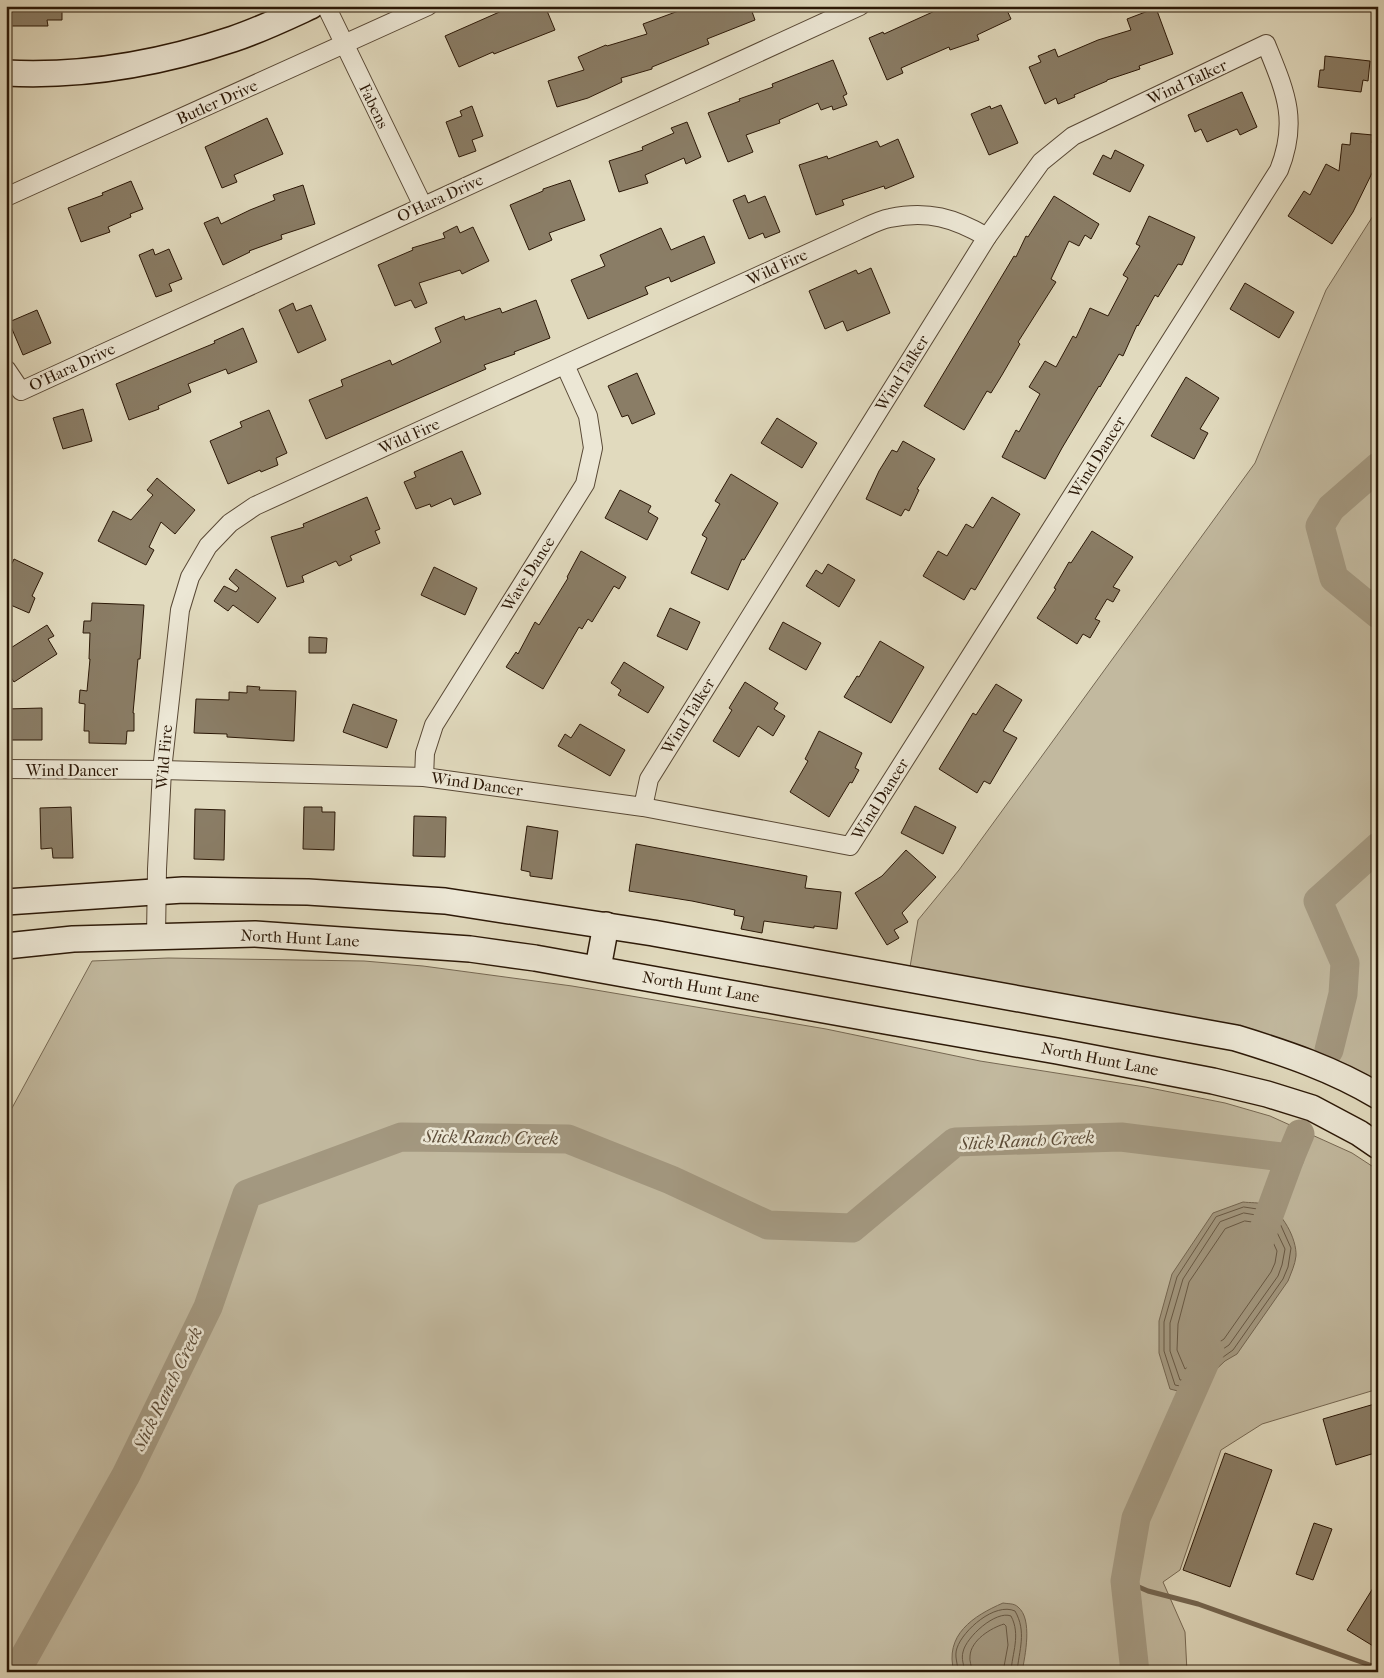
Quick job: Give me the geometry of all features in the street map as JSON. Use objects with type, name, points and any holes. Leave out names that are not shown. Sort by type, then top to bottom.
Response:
[{"type":"main road","points":[[6,73],[113,68],[155,60],[234,39],[311,6]]},
{"type":"main road","points":[[6,902],[157,891],[308,892],[445,901],[606,925],[1236,1038],[1320,1066],[1360,1085],[1378,1096]]},
{"type":"main road","points":[[598,968],[606,925]]},
{"type":"main road","name":"North Hunt Lane","points":[[6,946],[73,939],[254,934],[470,949],[598,968],[1213,1081],[1267,1094],[1312,1108],[1359,1133],[1378,1146]]},
{"type":"street","name":"Fabens","points":[[326,6],[423,206]]},
{"type":"street","name":"Butler Drive","points":[[6,197],[428,6]]},
{"type":"street","name":"O'Hara Drive","points":[[6,369],[21,391],[860,6]]},
{"type":"street","name":"Wind Talker","points":[[643,807],[649,779],[987,237],[1041,162],[1073,136],[1266,44]]},
{"type":"street","name":"Wind Dancer","points":[[6,769],[162,770],[424,777],[643,807],[850,846],[1279,170],[1286,152],[1289,126],[1288,109],[1280,80],[1266,44]]},
{"type":"street","name":"Wild Fire","points":[[156,936],[162,770],[180,610],[194,569],[208,546],[230,523],[255,506],[889,218],[917,215],[940,216],[965,224],[987,237]]},
{"type":"street","name":"Wave Dance","points":[[424,777],[426,752],[434,724],[585,484],[593,448],[588,416],[565,365]]},
{"type":"shaded area","points":[[1378,208],[1378,1084],[1343,1064],[1246,1028],[910,967],[918,920],[959,870],[1255,463],[1326,290]]},
{"type":"shaded area","points":[[168,958],[364,961],[423,966],[572,986],[826,1029],[980,1061],[1145,1087],[1225,1103],[1270,1116],[1352,1153],[1378,1170],[1378,1389],[1262,1424],[1221,1450],[1180,1570],[1163,1582],[1185,1632],[1187,1672],[6,1672],[6,1119],[92,961]]},
{"type":"water","points":[[1243,1202],[1266,1205],[1283,1219],[1296,1249],[1292,1272],[1288,1281],[1237,1354],[1225,1361],[1208,1377],[1186,1393],[1170,1389],[1159,1353],[1159,1321],[1172,1274],[1213,1213]]},
{"type":"water","points":[[1003,1603],[1016,1606],[1023,1613],[1025,1620],[1027,1638],[1022,1672],[954,1672],[953,1647],[957,1637],[964,1628],[981,1614]]},
{"type":"building","points":[[6,6],[62,6],[62,20],[47,20],[48,26],[6,26]]},
{"type":"building","points":[[513,6],[545,6],[555,30],[494,54],[493,52],[459,67],[445,36]]},
{"type":"building","points":[[692,6],[750,6],[755,20],[707,39],[709,44],[652,67],[652,69],[621,78],[622,82],[588,98],[557,107],[548,81],[584,70],[578,57],[606,45],[647,34],[643,24]]},
{"type":"building","points":[[935,6],[1005,6],[1011,19],[977,35],[979,40],[950,50],[949,47],[901,68],[903,73],[887,80],[869,38],[883,32],[884,34],[937,10]]},
{"type":"building","points":[[1156,8],[1173,54],[1139,66],[1140,69],[1107,80],[1058,104],[1056,98],[1045,104],[1029,67],[1041,62],[1038,56],[1055,49],[1058,57],[1098,40],[1131,30],[1127,19]]},
{"type":"building","points":[[1325,56],[1370,61],[1368,81],[1363,80],[1361,92],[1318,87],[1320,70],[1324,70]]},
{"type":"building","points":[[833,60],[847,94],[843,96],[847,105],[833,110],[832,106],[821,110],[818,103],[779,120],[780,123],[746,135],[753,152],[728,162],[708,113],[773,87],[772,84]]},
{"type":"building","points":[[1242,92],[1257,127],[1240,135],[1237,129],[1207,142],[1201,129],[1195,132],[1188,115]]},
{"type":"building","points":[[1001,105],[1018,143],[989,155],[971,114],[990,106],[991,109]]},
{"type":"building","points":[[472,106],[483,136],[472,140],[476,151],[459,157],[446,122],[462,116],[460,111]]},
{"type":"building","points":[[267,118],[283,154],[234,175],[237,182],[222,188],[205,147]]},
{"type":"building","points":[[687,122],[701,157],[686,164],[684,158],[645,175],[648,183],[619,192],[609,161],[643,150],[642,147],[674,133],[671,128]]},
{"type":"building","points":[[1351,133],[1373,135],[1372,143],[1378,144],[1378,167],[1375,167],[1353,212],[1332,244],[1288,216],[1304,191],[1310,195],[1326,164],[1339,171],[1342,144],[1350,145]]},
{"type":"building","points":[[898,139],[914,177],[885,189],[884,186],[842,200],[844,205],[816,215],[799,165],[827,156],[828,159],[877,141],[880,147]]},
{"type":"building","points":[[1115,150],[1144,165],[1130,192],[1093,174],[1103,155],[1111,159]]},
{"type":"building","points":[[570,180],[585,220],[549,233],[552,240],[529,250],[510,205],[543,191],[543,189]]},
{"type":"building","points":[[131,181],[143,209],[130,214],[131,217],[108,227],[110,232],[81,242],[68,208],[103,195],[102,193]]},
{"type":"building","points":[[303,185],[315,224],[281,235],[282,239],[249,251],[223,265],[204,223],[218,217],[221,224],[275,200],[273,195]]},
{"type":"building","points":[[745,195],[748,203],[765,196],[780,232],[765,238],[763,233],[749,239],[733,200]]},
{"type":"building","points":[[1054,196],[1099,224],[1091,239],[1085,235],[1079,246],[1069,241],[1051,279],[1056,282],[1018,342],[1020,344],[991,393],[987,391],[964,430],[924,406],[1014,256],[1016,257],[1026,236],[1028,237]]},
{"type":"building","points":[[1149,216],[1195,237],[1182,265],[1178,264],[1158,297],[1155,295],[1137,325],[1123,356],[1119,354],[1045,479],[1002,457],[1016,430],[1019,432],[1040,394],[1029,387],[1045,361],[1056,367],[1073,336],[1076,338],[1090,308],[1108,316],[1128,278],[1123,275],[1140,246],[1136,244]]},
{"type":"building","points":[[457,226],[460,233],[473,227],[489,261],[462,274],[460,270],[419,283],[427,303],[415,308],[411,300],[395,306],[378,265],[413,250],[412,248],[445,238],[443,233]]},
{"type":"building","points":[[661,228],[671,250],[704,236],[715,263],[671,282],[669,277],[645,287],[648,294],[588,319],[571,280],[605,266],[600,255]]},
{"type":"building","points":[[153,249],[155,255],[169,249],[182,279],[169,284],[172,291],[156,297],[139,255]]},
{"type":"building","points":[[871,268],[890,313],[847,331],[843,321],[825,329],[809,291],[856,270],[858,274]]},
{"type":"building","points":[[1245,283],[1294,312],[1279,338],[1230,309]]},
{"type":"building","points":[[536,300],[550,338],[514,352],[515,354],[484,365],[486,369],[326,439],[309,400],[343,386],[341,380],[390,360],[392,365],[441,342],[435,328],[464,316],[465,320],[500,308],[502,313]]},
{"type":"building","points":[[293,303],[296,311],[311,305],[326,340],[298,353],[279,310]]},
{"type":"building","points":[[37,310],[51,343],[23,355],[9,322]]},
{"type":"building","points":[[243,328],[257,362],[228,374],[226,369],[188,384],[191,392],[158,406],[159,409],[129,420],[116,384],[215,343],[214,341]]},
{"type":"building","points":[[637,373],[655,414],[632,424],[628,415],[622,417],[608,386]]},
{"type":"building","points":[[1186,377],[1219,398],[1200,429],[1208,433],[1194,459],[1151,436]]},
{"type":"building","points":[[83,409],[92,441],[63,449],[53,418]]},
{"type":"building","points":[[269,410],[287,453],[276,458],[278,465],[261,472],[260,470],[228,484],[210,441],[242,427],[240,422]]},
{"type":"building","points":[[777,418],[817,443],[802,468],[761,443]]},
{"type":"building","points":[[903,441],[935,459],[917,489],[919,490],[909,511],[905,509],[901,516],[866,499],[879,471],[892,450],[897,452]]},
{"type":"building","points":[[462,451],[481,494],[454,505],[451,498],[431,507],[430,504],[416,509],[404,482],[416,477],[414,472]]},
{"type":"building","points":[[731,474],[778,503],[744,560],[742,559],[728,590],[691,573],[707,538],[702,535],[720,504],[715,501]]},
{"type":"building","points":[[157,478],[195,510],[175,534],[161,522],[149,547],[154,550],[146,565],[98,541],[113,511],[131,520],[153,495],[147,490]]},
{"type":"building","points":[[620,490],[651,506],[648,512],[658,518],[647,540],[605,518]]},
{"type":"building","points":[[367,497],[380,529],[375,531],[380,543],[350,556],[352,560],[339,566],[336,561],[302,576],[304,582],[287,587],[271,537],[304,527],[303,524]]},
{"type":"building","points":[[992,497],[1020,514],[975,590],[971,588],[964,600],[923,576],[938,551],[947,556],[966,524],[973,528]]},
{"type":"building","points":[[1092,531],[1133,557],[1113,587],[1120,590],[1113,602],[1107,599],[1095,619],[1100,621],[1090,638],[1083,634],[1077,644],[1037,618],[1056,589],[1054,588],[1069,562],[1071,563]]},
{"type":"building","points":[[581,551],[626,577],[619,589],[614,586],[592,622],[588,619],[582,629],[579,627],[543,689],[506,667],[516,652],[518,654],[535,622],[539,625],[568,578]]},
{"type":"building","points":[[14,559],[43,573],[32,596],[35,598],[29,613],[6,603],[6,576]]},
{"type":"building","points":[[828,564],[855,580],[839,607],[806,586],[816,570],[822,574]]},
{"type":"building","points":[[434,567],[477,588],[465,615],[421,595]]},
{"type":"building","points":[[236,569],[276,598],[258,623],[233,605],[228,611],[214,601],[224,586],[236,592],[239,588],[229,579]]},
{"type":"building","points":[[92,603],[144,605],[133,713],[134,731],[127,731],[126,744],[89,743],[89,731],[84,731],[85,704],[79,703],[80,690],[87,691],[90,633],[83,633],[84,621],[91,621]]},
{"type":"building","points":[[670,608],[700,622],[687,650],[657,636]]},
{"type":"building","points":[[783,622],[821,643],[806,670],[769,649]]},
{"type":"building","points":[[47,625],[54,636],[48,639],[57,654],[14,682],[6,670],[6,651]]},
{"type":"building","points":[[309,637],[327,638],[326,653],[309,653]]},
{"type":"building","points":[[880,641],[924,667],[891,723],[844,697],[857,676],[859,677]]},
{"type":"building","points":[[624,662],[664,687],[648,713],[618,695],[621,690],[611,683]]},
{"type":"building","points":[[745,682],[778,703],[774,709],[785,716],[773,736],[758,726],[739,757],[713,741],[732,710],[729,708]]},
{"type":"building","points":[[996,684],[1022,700],[1003,731],[1017,738],[990,784],[984,781],[977,793],[939,769],[973,713],[976,715]]},
{"type":"building","points":[[247,686],[260,687],[259,690],[296,691],[294,741],[227,737],[227,734],[194,733],[196,699],[229,700],[229,692],[247,693]]},
{"type":"building","points":[[353,704],[397,720],[387,748],[343,732]]},
{"type":"building","points":[[42,708],[42,740],[6,740],[6,709]]},
{"type":"building","points":[[580,724],[625,750],[610,776],[558,746],[565,734],[571,738]]},
{"type":"building","points":[[819,731],[862,753],[855,768],[859,770],[829,817],[790,792],[808,761],[805,759]]},
{"type":"building","points":[[915,806],[956,827],[943,854],[901,833]]},
{"type":"building","points":[[71,807],[73,858],[53,858],[52,848],[41,849],[40,808]]},
{"type":"building","points":[[304,807],[322,807],[322,812],[335,812],[334,850],[303,849]]},
{"type":"building","points":[[195,809],[225,810],[224,860],[194,859]]},
{"type":"building","points":[[414,816],[446,817],[445,857],[413,856]]},
{"type":"building","points":[[527,826],[558,831],[552,879],[530,876],[530,872],[521,870]]},
{"type":"building","points":[[636,844],[807,876],[805,888],[841,892],[837,929],[814,926],[814,928],[764,921],[762,933],[741,929],[744,917],[734,915],[735,910],[629,891]]},
{"type":"building","points":[[906,850],[936,877],[902,913],[908,922],[894,930],[899,938],[887,945],[855,893],[882,876]]},
{"type":"building","points":[[1378,1403],[1378,1452],[1336,1465],[1323,1419]]},
{"type":"building","points":[[1225,1453],[1272,1470],[1230,1587],[1183,1570]]},
{"type":"building","points":[[1314,1523],[1332,1529],[1313,1580],[1296,1574]]},
{"type":"building","points":[[1378,1580],[1378,1649],[1347,1630]]},
{"type":"waterway","name":"Slick Ranch Creek","points":[[1378,467],[1331,508],[1320,526],[1334,578],[1378,614]]},
{"type":"waterway","name":"Slick Ranch Creek","points":[[1329,1050],[1343,994],[1345,963],[1318,901],[1378,847]]},
{"type":"waterway","name":"Slick Ranch Creek","points":[[16,1672],[126,1475],[208,1307],[247,1194],[401,1137],[568,1139],[671,1180],[768,1225],[852,1228],[955,1142],[1121,1137],[1290,1158],[1300,1134]]},
{"type":"waterway","points":[[1258,1245],[1290,1158]]},
{"type":"waterway","points":[[1135,1672],[1125,1581],[1136,1518],[1210,1351]]},
{"type":"waterway","points":[[1125,1581],[1148,1591],[1198,1604],[1378,1668]]}]
